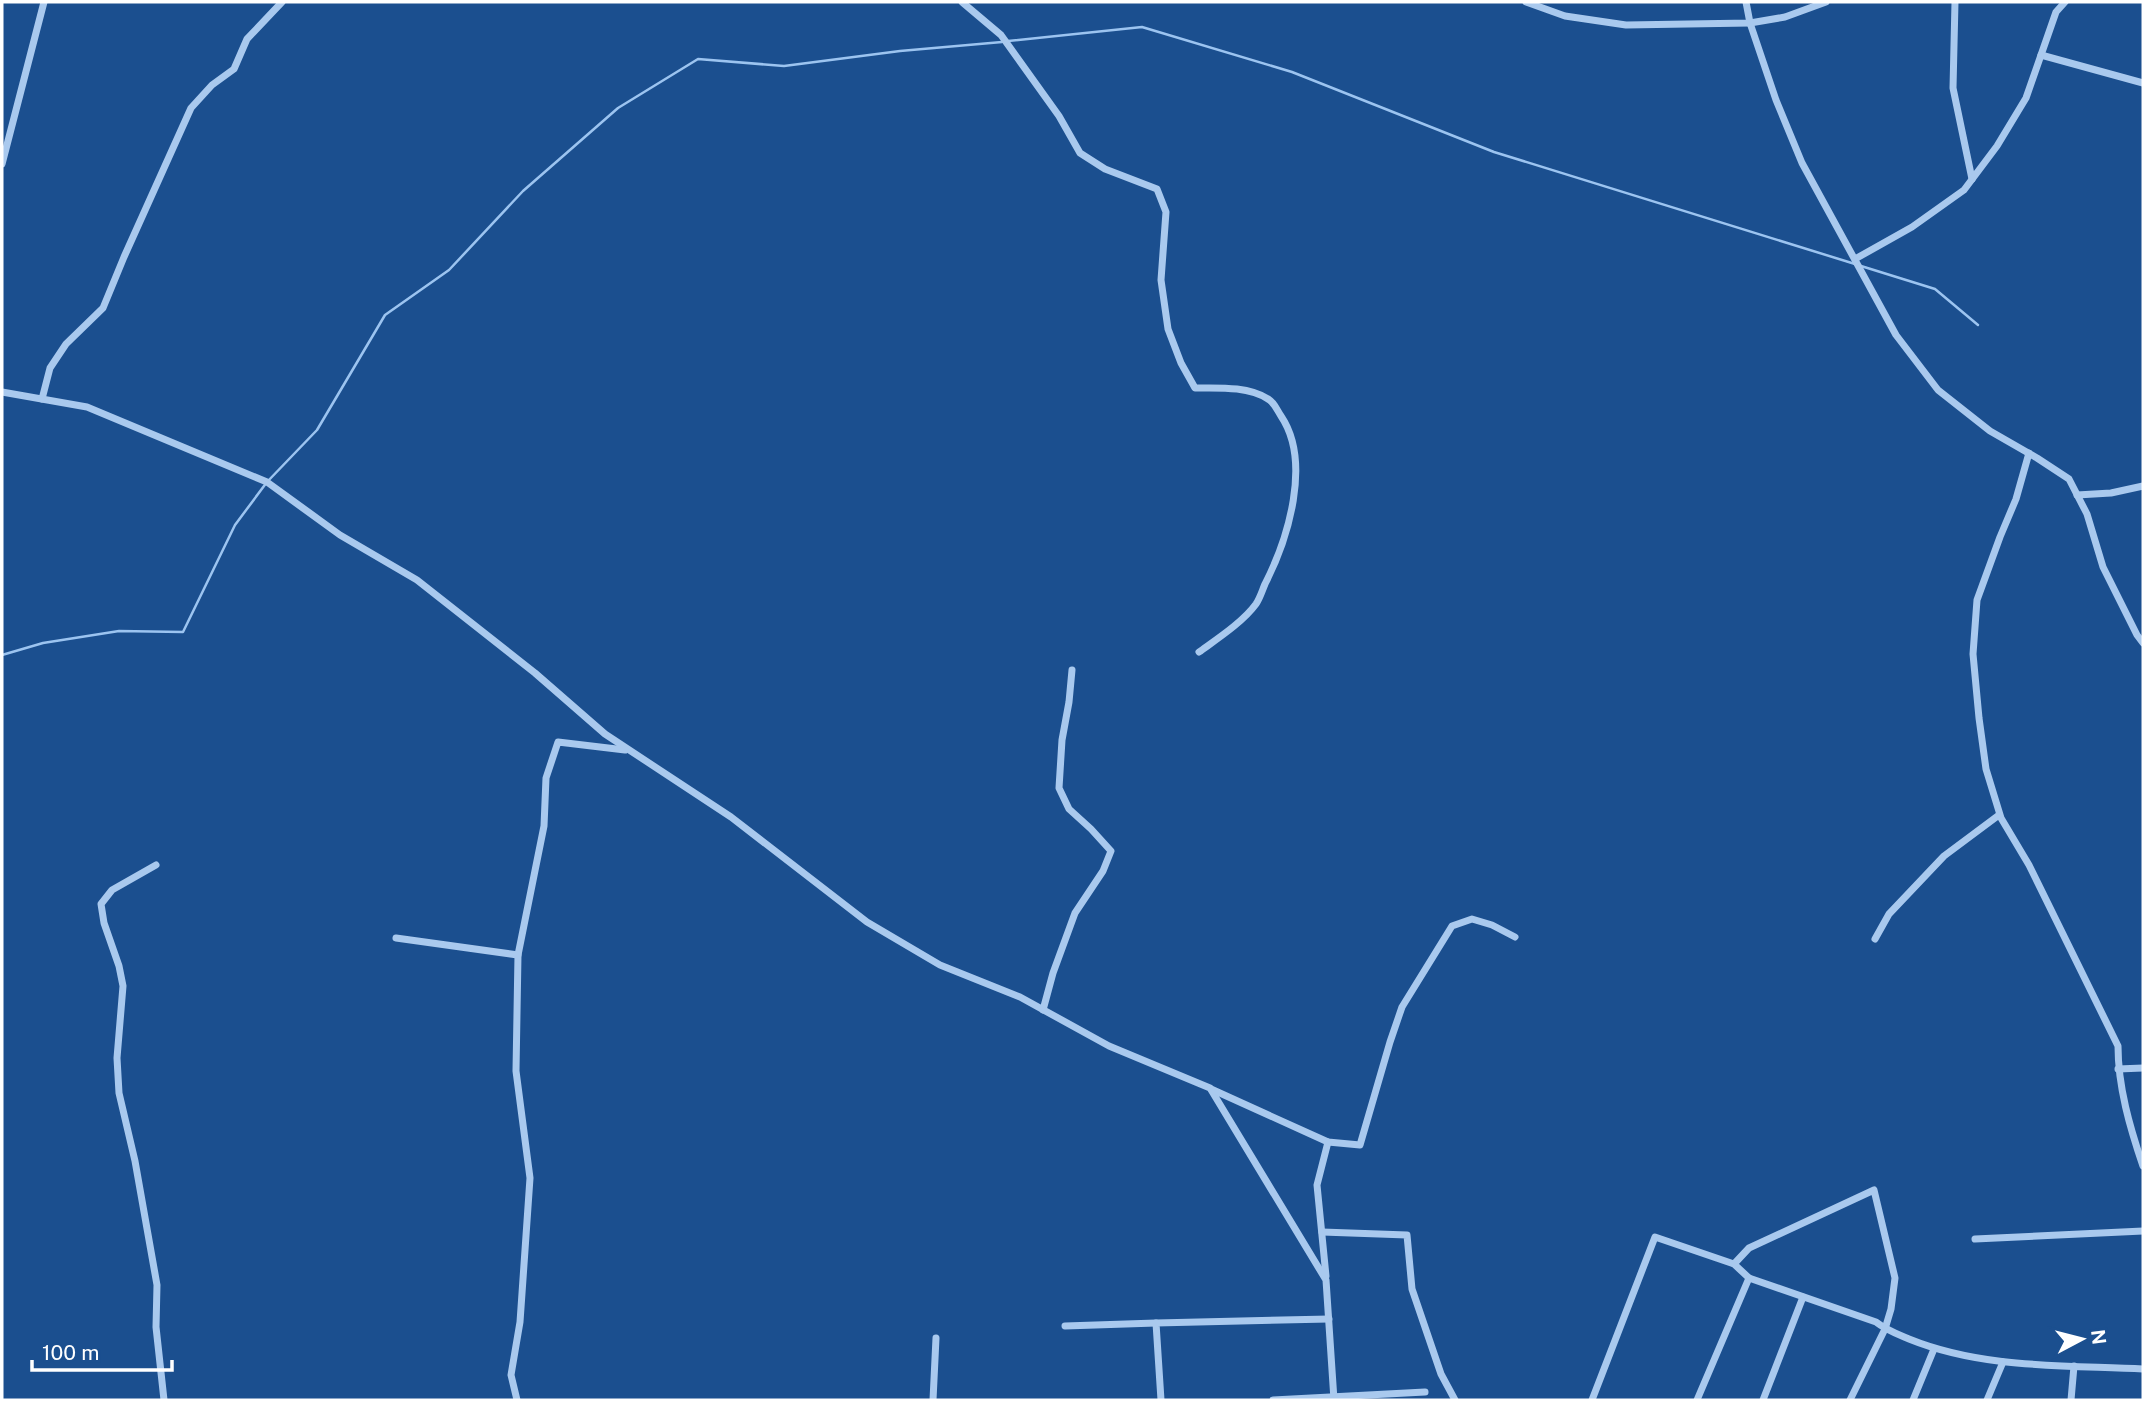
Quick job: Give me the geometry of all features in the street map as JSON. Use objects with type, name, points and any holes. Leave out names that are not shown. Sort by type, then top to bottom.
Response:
[{"type":"street","points":[[2,164],[44,2]]},
{"type":"street","points":[[42,399],[50,368],[65,344],[103,308],[191,108],[212,86],[234,69],[247,38],[282,2]]},
{"type":"street","points":[[962,2],[1000,35],[1059,116],[1080,153],[1105,169],[1157,189],[1166,212],[1161,280],[1168,329],[1181,363],[1195,388],[1252,392],[1270,400],[1287,424],[1295,457],[1295,482],[1289,522],[1275,565],[1255,604],[1226,632],[1199,652]]},
{"type":"street","points":[[1526,2],[1565,16],[1626,25],[1750,23],[1784,17],[1826,2]]},
{"type":"street","points":[[1746,2],[1750,23],[1776,100],[1802,163],[1896,335],[1938,390],[1990,431],[2069,479],[2087,514],[2103,567],[2143,643]]},
{"type":"street","points":[[1955,2],[1953,88],[1972,179]]},
{"type":"street","points":[[1855,259],[1912,227],[1964,190],[1997,146],[2026,98],[2056,12],[2064,2]]},
{"type":"street","points":[[2042,54],[2143,83]]},
{"type":"street","points":[[2,392],[88,407],[267,482],[340,535],[416,580],[535,673],[605,734],[731,817],[867,922],[940,965],[1020,997],[1109,1046],[1328,1142],[1360,1145],[1402,1007],[1452,926],[1472,919],[1492,925],[1515,937]]},
{"type":"street","points":[[2029,453],[2016,499],[1977,600],[1973,654],[1988,779],[1999,815],[2050,907],[2118,1046],[2118,1069],[2143,1166]]},
{"type":"street","points":[[2077,495],[2111,494],[2143,486]]},
{"type":"street","points":[[1043,1010],[1075,913],[1102,871],[1111,851],[1069,809],[1059,788],[1062,740],[1072,670]]},
{"type":"street","points":[[517,1400],[511,1375],[520,1322],[530,1178],[516,1071],[518,955],[544,826],[546,778],[558,742],[629,750]]},
{"type":"street","points":[[1875,939],[1889,914],[1944,856],[1999,815]]},
{"type":"street","points":[[156,865],[112,890],[101,904],[104,923],[120,966],[123,986],[117,1058],[119,1093],[135,1161],[157,1285],[156,1327],[164,1400]]},
{"type":"street","points":[[396,938],[518,955]]},
{"type":"street","points":[[2118,1069],[2143,1068]]},
{"type":"street","points":[[1210,1088],[1326,1280]]},
{"type":"street","points":[[1328,1142],[1317,1185],[1334,1399]]},
{"type":"street","points":[[1734,1264],[1749,1248],[1874,1190],[1895,1278],[1885,1329],[1850,1400]]},
{"type":"street","points":[[1975,1239],[2143,1231]]},
{"type":"street","points":[[1322,1232],[1407,1235],[1412,1289],[1441,1374],[1455,1400]]},
{"type":"street","points":[[1592,1400],[1655,1237],[1734,1264],[1749,1278],[1876,1322],[1885,1329],[1934,1349],[2003,1363],[2143,1369]]},
{"type":"street","points":[[1697,1400],[1749,1278]]},
{"type":"street","points":[[1763,1400],[1803,1297]]},
{"type":"street","points":[[1065,1326],[1329,1319]]},
{"type":"street","points":[[1156,1322],[1161,1400]]},
{"type":"street","points":[[933,1400],[936,1338]]},
{"type":"street","points":[[1913,1400],[1934,1349]]},
{"type":"street","points":[[1987,1400],[2003,1363]]},
{"type":"street","points":[[2071,1400],[2074,1366]]},
{"type":"street","points":[[1273,1400],[1334,1399],[1425,1392]]},
{"type":"waterway","points":[[1008,41],[1142,27],[1292,72],[1494,152],[1855,264]]},
{"type":"waterway","points":[[2,655],[43,643],[119,631],[183,632],[235,525],[267,482],[317,430],[385,315],[449,270],[523,191],[618,108],[698,59],[784,66],[900,51],[1002,42]]},
{"type":"waterway","points":[[1861,266],[1935,289],[1978,325]]}]
